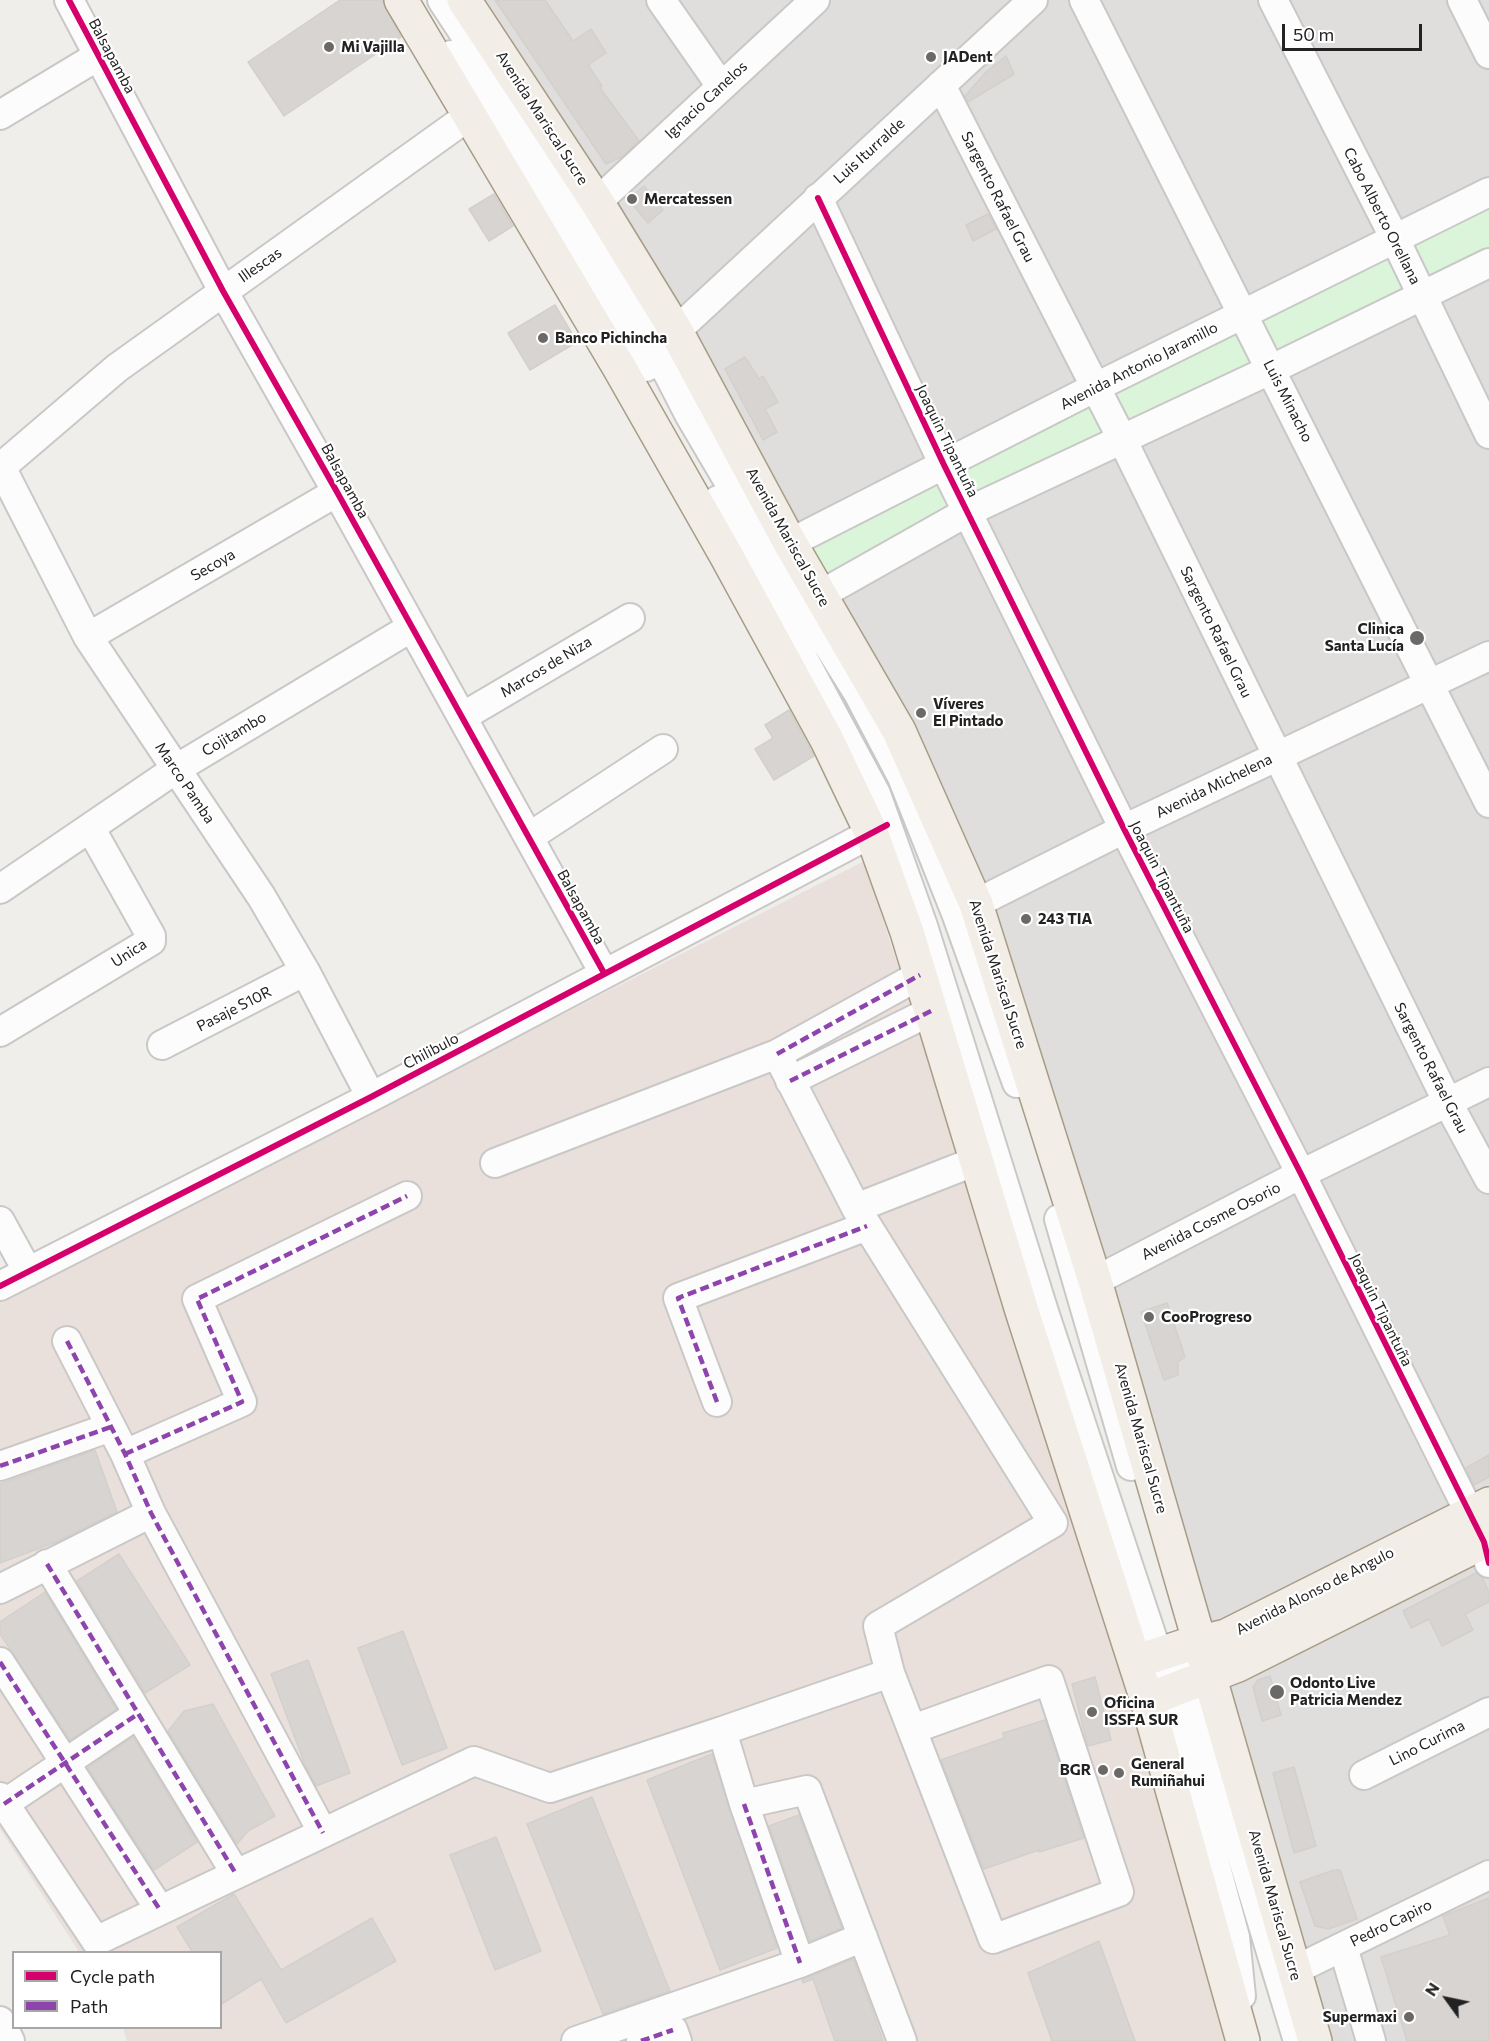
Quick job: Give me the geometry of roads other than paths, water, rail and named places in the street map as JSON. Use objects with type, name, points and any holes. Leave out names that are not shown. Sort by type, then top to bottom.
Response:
[{"type":"main road","name":"Avenida Mariscal Sucre","points":[[400,0],[470,116],[790,543],[899,731],[966,909],[1095,1281],[1169,1651],[1180,1687],[1243,2041]]},
{"type":"main road","name":"Avenida Mariscal Sucre","points":[[464,0],[597,202],[647,350],[828,740],[879,829],[915,929],[920,975],[976,1161],[1293,1971],[1314,2041]]},
{"type":"main road","name":"Avenida Alonso de Angulo","points":[[1169,1651],[1226,1636],[1484,1532]]},
{"type":"main road","name":"Avenida Alonso de Angulo","points":[[1180,1687],[1238,1665],[1484,1532]]},
{"type":"street","name":"Balsapamba","points":[[69,0],[223,291],[604,973]]},
{"type":"street","points":[[415,0],[580,254],[690,416],[772,557],[858,693],[966,909],[1029,1118],[1169,1651]]},
{"type":"street","points":[[442,0],[573,199],[633,295],[647,350]]},
{"type":"street","points":[[661,0],[721,86]]},
{"type":"street","name":"Ignacio Canelos","points":[[597,202],[815,0]]},
{"type":"street","name":"Luis Minacho","points":[[1084,0],[1489,803]]},
{"type":"street","name":"Cabo Alberto Orellana","points":[[1273,0],[1394,237],[1489,434]]},
{"type":"street","points":[[1462,0],[1489,54]]},
{"type":"street","name":"Luis Iturralde","points":[[647,350],[941,86],[1027,2]]},
{"type":"street","points":[[0,115],[98,56]]},
{"type":"street","name":"Sargento Rafael Grau","points":[[941,86],[1096,387],[1448,1103],[1489,1179]]},
{"type":"street","name":"Illescas","points":[[1,468],[117,368],[470,116]]},
{"type":"street","name":"Avenida Antonio Jaramillo","points":[[790,543],[1394,237],[1489,192]]},
{"type":"street","name":"Joaquin Tipantuña","points":[[818,198],[944,465],[1124,829],[1484,1532]]},
{"type":"street","points":[[820,595],[967,512],[1272,369],[1489,263]]},
{"type":"street","name":"Marco Pamba","points":[[1,468],[88,638],[261,896],[305,971],[371,1097]]},
{"type":"street","name":"Secoya","points":[[88,638],[337,492]]},
{"type":"street","name":"Marcos de Niza","points":[[462,717],[630,618]]},
{"type":"street","name":"Cojitambo","points":[[0,889],[176,769],[412,627]]},
{"type":"street","name":"Avenida Michelena","points":[[915,929],[966,909],[1124,829],[1489,656]]},
{"type":"street","points":[[529,837],[663,748]]},
{"type":"street","name":"Unica","points":[[0,1032],[151,941],[151,936],[91,829]]},
{"type":"street","name":"Chilibulo","points":[[0,1286],[371,1097],[879,829]]},
{"type":"street","points":[[915,929],[1044,1312],[1169,1651]]},
{"type":"street","name":"Pasaje S10R","points":[[162,1045],[305,971]]},
{"type":"street","points":[[495,1163],[777,1054],[920,975]]},
{"type":"street","points":[[790,1082],[931,1011]]},
{"type":"street","points":[[777,1054],[862,1217],[1053,1523],[878,1626],[890,1673],[993,1940],[1119,1892],[1049,1680],[913,1729]]},
{"type":"street","name":"Avenida Cosme Osorio","points":[[1095,1281],[1301,1174],[1489,1082]]},
{"type":"street","points":[[717,1402],[678,1298],[862,1217],[976,1161]]},
{"type":"street","points":[[125,1454],[242,1402],[198,1299],[407,1196]]},
{"type":"street","points":[[0,1221],[28,1272]]},
{"type":"street","points":[[67,1341],[125,1454],[151,1513],[323,1833]]},
{"type":"street","points":[[0,1466],[111,1427]]},
{"type":"street","points":[[0,1589],[151,1513]]},
{"type":"street","points":[[47,1564],[236,1874]]},
{"type":"street","points":[[0,1662],[160,1910]]},
{"type":"street","points":[[138,1713],[2,1801],[96,1941],[474,1761],[550,1788],[890,1673]]},
{"type":"street","points":[[1180,1687],[1235,1937],[1239,1989],[1256,2041]]},
{"type":"street","points":[[1180,1687],[1215,1767],[1298,2041]]},
{"type":"street","name":"Lino Curima","points":[[1364,1775],[1489,1712]]},
{"type":"street","points":[[722,1731],[744,1804],[800,1963]]},
{"type":"street","points":[[744,1804],[807,1790],[902,2041]]},
{"type":"street","name":"Pedro Capiro","points":[[1293,1971],[1489,1875]]},
{"type":"street","points":[[576,2041],[800,1963],[863,1937]]},
{"type":"street","points":[[1343,1947],[1371,2041]]},
{"type":"street","points":[[0,2020],[10,2041]]},
{"type":"street","points":[[641,2041],[673,2030],[677,2041]]},
{"type":"place","name":"Mi Vajilla","points":[[329,47]]},
{"type":"place","name":"JADent","points":[[931,57]]},
{"type":"place","name":"Mercatessen","points":[[632,199]]},
{"type":"place","name":"Banco Pichincha","points":[[543,338]]},
{"type":"place","name":"Clinica Santa Lucía","points":[[1417,638]]},
{"type":"place","name":"Víveres El Pintado","points":[[921,713]]},
{"type":"place","name":"243 TIA","points":[[1026,919]]},
{"type":"place","name":"CooProgreso","points":[[1149,1317]]},
{"type":"place","name":"Odonto Live Patricia Mendez","points":[[1277,1692]]},
{"type":"place","name":"Oficina ISSFA SUR","points":[[1092,1712]]},
{"type":"place","name":"BGR","points":[[1103,1770]]},
{"type":"place","name":"General Rumiñahui","points":[[1119,1773]]},
{"type":"place","name":"Supermaxi","points":[[1409,2017]]}]
